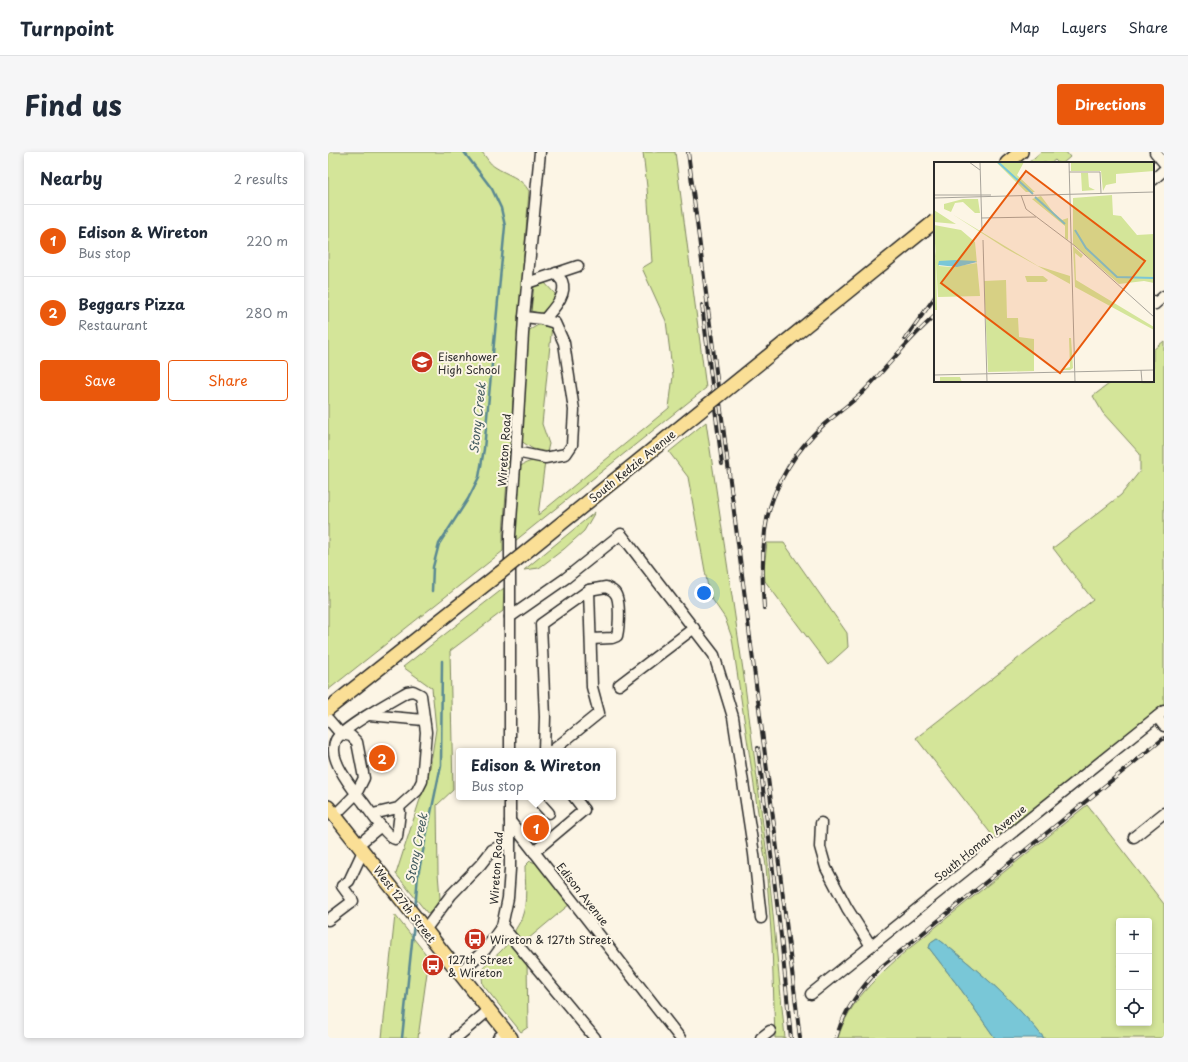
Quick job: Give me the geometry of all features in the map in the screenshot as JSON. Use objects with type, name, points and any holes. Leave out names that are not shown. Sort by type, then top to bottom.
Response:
[{"type":"main road","points":[[1008,162],[1020,152]]},
{"type":"main road","name":"South Kedzie Avenue","points":[[328,709],[934,222]]},
{"type":"main road","name":"West 127th Street","points":[[331,811],[460,972],[489,1010],[505,1036]]},
{"type":"street","name":"Wireton Road","points":[[510,748],[510,535],[524,317],[540,152]]},
{"type":"street","points":[[1155,152],[1164,163]]},
{"type":"street","points":[[1154,179],[1164,170]]},
{"type":"street","points":[[527,283],[578,266]]},
{"type":"street","points":[[544,320],[560,300],[563,290],[562,281],[556,273]]},
{"type":"street","points":[[1154,302],[1155,304],[1164,296]]},
{"type":"street","points":[[516,452],[545,458],[566,454],[572,445],[574,410],[564,343],[556,323],[524,317]]},
{"type":"street","points":[[510,617],[566,578],[621,534],[714,655],[733,716],[762,918]]},
{"type":"street","points":[[544,748],[545,716],[541,624],[589,590],[606,587],[615,592],[617,597],[620,626],[617,636],[612,638],[591,639]]},
{"type":"street","points":[[556,748],[599,713],[592,687],[589,590]]},
{"type":"street","points":[[619,685],[694,628]]},
{"type":"street","points":[[373,814],[398,808],[417,790],[422,781],[426,732],[421,695],[413,691],[407,692],[341,734],[336,740],[333,750],[338,767],[356,794],[381,826],[392,838],[395,839],[397,837],[400,812],[398,808]]},
{"type":"street","points":[[1160,714],[1164,726]]},
{"type":"street","name":"South Homan Avenue","points":[[811,994],[1160,714]]},
{"type":"street","points":[[369,715],[424,720]]},
{"type":"street","points":[[328,719],[341,734],[351,736],[357,742],[364,778],[356,794],[331,811]]},
{"type":"street","name":"Wireton Road","points":[[460,972],[485,950],[502,926],[508,898],[510,800]]},
{"type":"street","points":[[540,800],[540,803],[549,813]]},
{"type":"street","points":[[534,852],[584,810],[576,800]]},
{"type":"street","points":[[1134,837],[1164,813]]},
{"type":"street","name":"Edison Avenue","points":[[510,821],[680,1038]]},
{"type":"street","points":[[821,823],[820,846],[826,868],[847,908],[871,946]]},
{"type":"street","points":[[328,920],[353,901],[342,886],[349,881],[361,848],[381,826]]},
{"type":"street","points":[[424,928],[436,917],[451,895],[481,864],[492,850],[510,841]]},
{"type":"street","points":[[502,926],[595,1038]]},
{"type":"street","points":[[456,1038],[489,1010]]},
{"type":"street","points":[[761,1038],[770,1031]]},
{"type":"green space","name":"Eisenhower High School","points":[[328,152],[482,152],[493,166],[518,179],[529,191],[503,533],[503,551],[328,690]]},
{"type":"green space","points":[[643,152],[675,152],[706,388],[515,541],[517,469],[530,462],[545,461],[538,515],[669,408],[673,376],[666,321],[642,268],[652,262]]},
{"type":"green space","points":[[1041,152],[1066,152],[1070,157],[1064,162],[1057,162],[1055,160],[1052,162],[1029,162]]},
{"type":"green space","points":[[544,282],[555,294],[553,317],[531,311],[534,286]]},
{"type":"green space","points":[[547,323],[552,325],[542,424],[549,444],[547,452],[533,449],[521,441],[526,332],[540,324]]},
{"type":"green space","points":[[1164,341],[1164,705],[996,840],[916,738],[1093,600],[1053,548],[1121,495],[1140,471],[1140,454],[1103,413],[1093,396],[1112,382],[1154,382],[1154,349]]},
{"type":"green space","points":[[706,422],[743,670],[768,863],[785,1038],[775,1038],[772,944],[766,866],[732,638],[725,618],[709,593],[688,477],[669,452]]},
{"type":"green space","points":[[595,512],[584,531],[564,549],[539,568],[524,570]]},
{"type":"green space","points":[[767,543],[784,543],[847,633],[848,647],[828,665],[765,581],[764,568]]},
{"type":"green space","points":[[504,588],[503,611],[450,651],[453,790],[437,805],[440,898],[436,907],[428,914],[396,874],[430,768],[436,729],[432,688],[403,667]]},
{"type":"green space","points":[[1087,805],[1164,904],[1164,1038],[1044,1038],[994,985],[937,938],[931,942],[929,948],[995,1038],[838,1038],[849,1013],[857,1001],[885,970],[906,951]]},
{"type":"green space","points":[[530,861],[536,863],[570,904],[522,944],[514,934],[524,911],[526,898],[525,866]]},
{"type":"green space","points":[[395,915],[429,958],[418,1038],[382,1038]]},
{"type":"green space","points":[[511,942],[527,962],[528,1027],[521,1032],[483,985],[482,977],[482,972],[486,964]]},
{"type":"water","points":[[937,938],[994,985],[1044,1038],[995,1038],[929,948],[931,942]]},
{"type":"waterway","name":"Stony Creek","points":[[432,591],[433,567],[439,544],[468,499],[479,477],[484,449],[505,226],[501,208],[492,189],[464,152]]},
{"type":"waterway","name":"Stony Creek","points":[[415,910],[418,875],[441,765],[442,661]]},
{"type":"waterway","name":"Stony Creek","points":[[402,1038],[414,923]]},
{"type":"railway","points":[[688,152],[800,1038]]},
{"type":"railway","points":[[905,339],[934,298]]},
{"type":"railway","points":[[702,305],[722,464]]},
{"type":"railway","points":[[764,608],[763,560],[767,518],[776,492],[788,467],[813,435],[862,393],[916,334],[934,317]]},
{"type":"railway","points":[[836,1038],[848,1009],[881,967],[1164,738]]},
{"type":"railway","points":[[758,748],[781,936],[791,1038]]},
{"type":"place","name":"Eisenhower High School","points":[[422,362]]},
{"type":"place","name":"Beggars Pizza","points":[[382,758]]},
{"type":"place","name":"Edison & Wireton","points":[[536,828]]},
{"type":"place","name":"Wireton & 127th Street","points":[[475,939]]},
{"type":"place","name":"127th Street & Wireton","points":[[433,965]]}]
